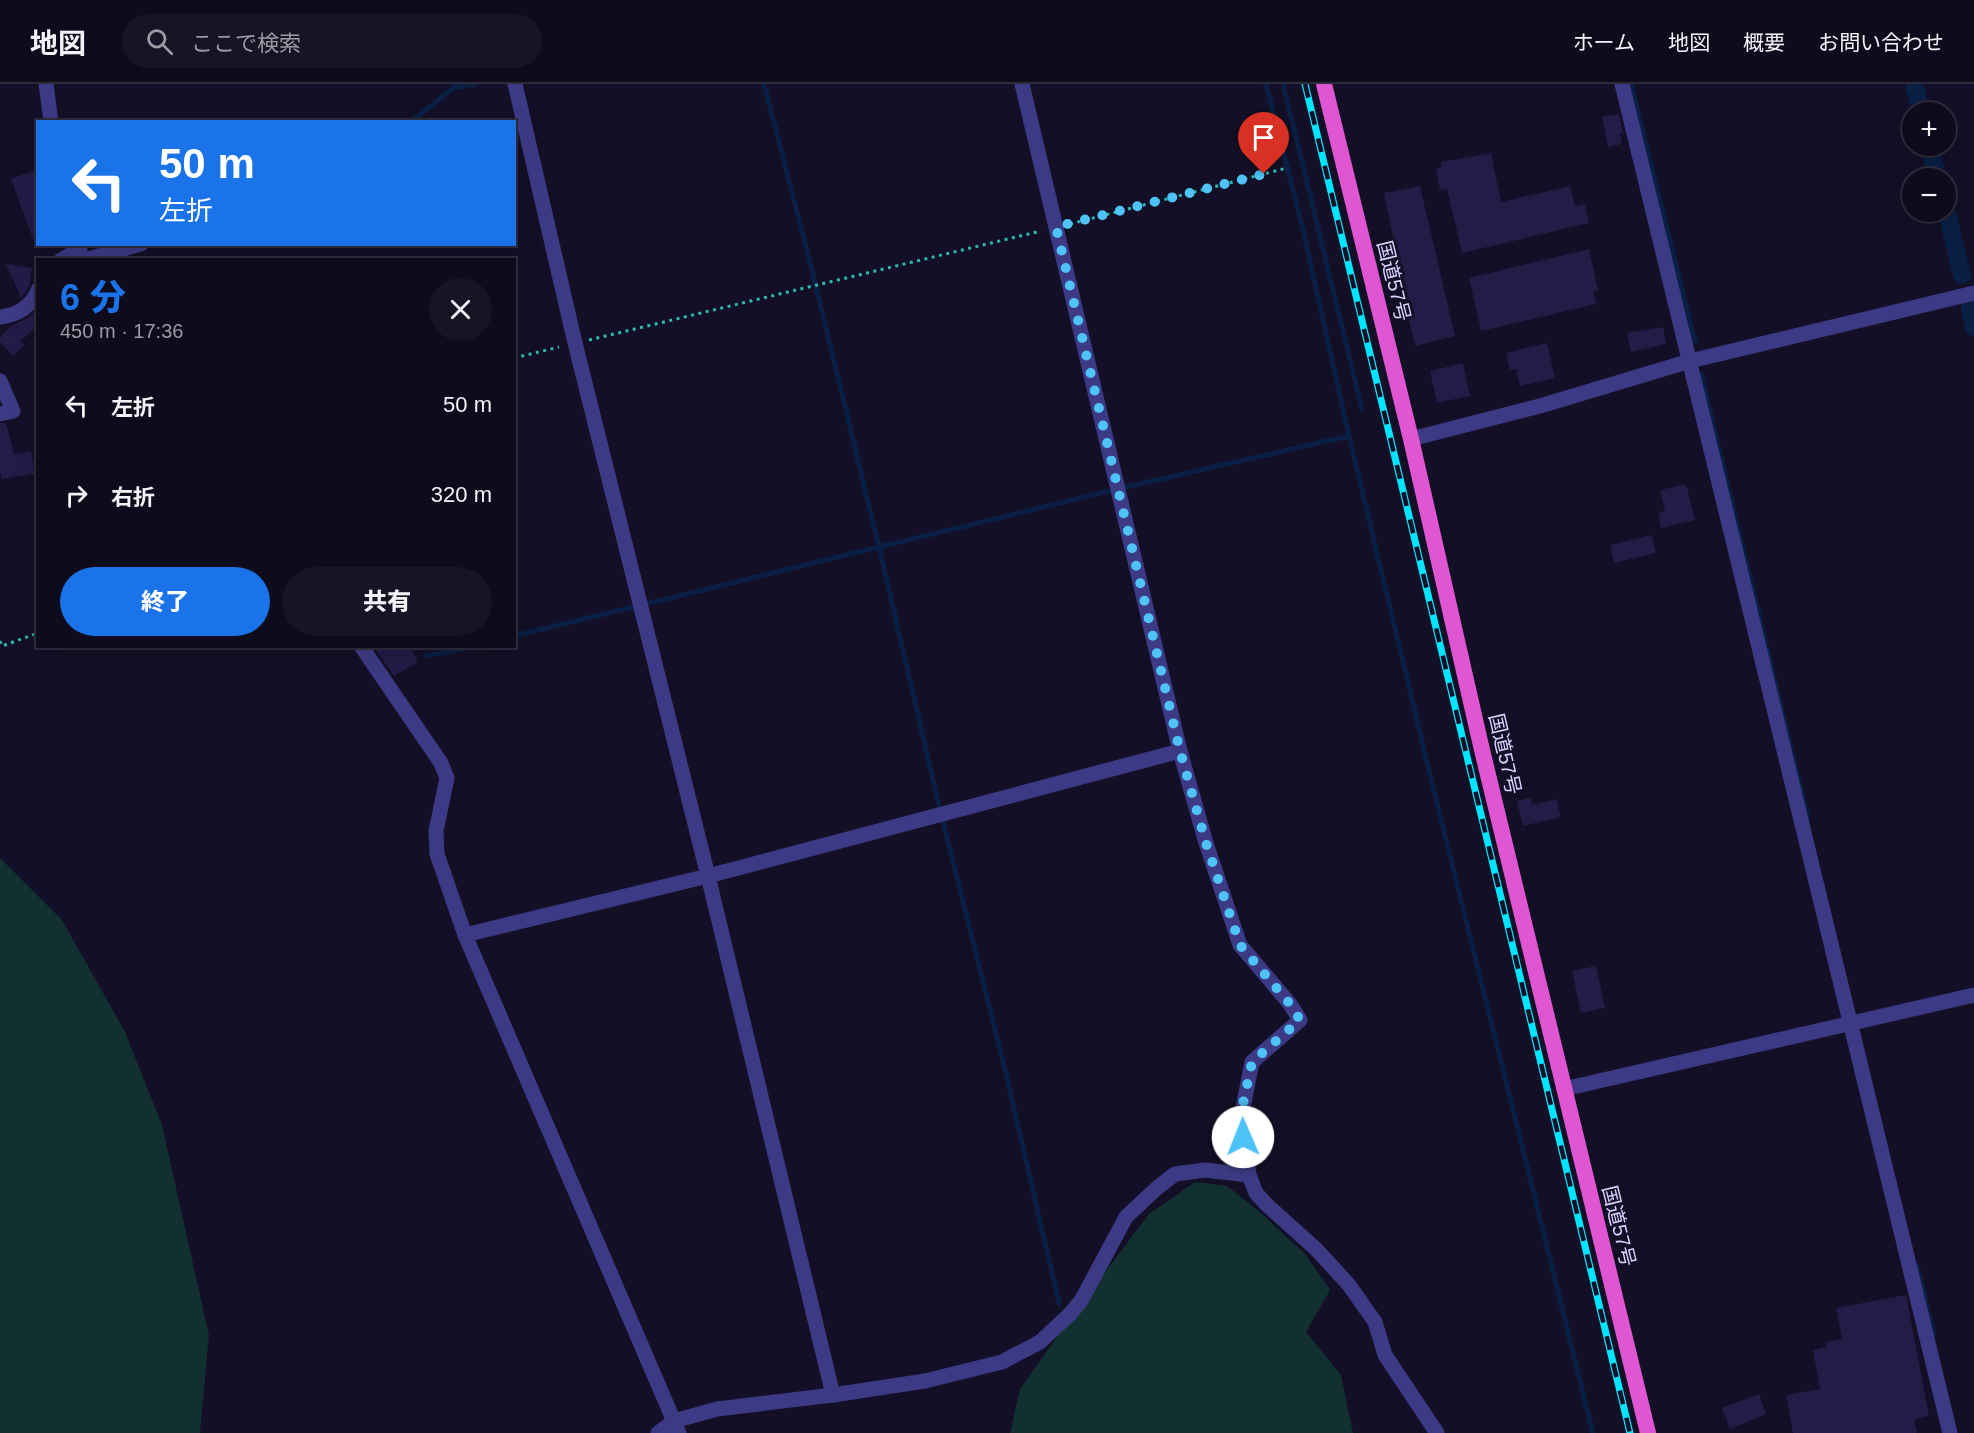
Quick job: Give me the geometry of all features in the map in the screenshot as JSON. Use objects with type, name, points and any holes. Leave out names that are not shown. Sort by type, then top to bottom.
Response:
[{"type":"highway","name":"国道57号","points":[[1324,84],[1411,439],[1482,750],[1648,1433]]},
{"type":"street","points":[[46,84],[51,120]]},
{"type":"street","points":[[515,84],[575,343],[708,876],[833,1395]]},
{"type":"street","points":[[1022,84],[1180,751],[1206,843],[1240,945],[1290,1004],[1300,1020],[1252,1062],[1240,1118],[1249,1175],[1256,1193],[1316,1249],[1349,1285],[1375,1322],[1385,1355],[1437,1433]]},
{"type":"street","points":[[1622,84],[1950,1433]]},
{"type":"street","points":[[68,258],[84,253],[128,246]]},
{"type":"street","points":[[0,317],[13,315],[27,307],[36,293]]},
{"type":"street","points":[[1411,439],[1540,406],[1690,361],[1974,293]]},
{"type":"street","points":[[0,381],[13,411],[0,414]]},
{"type":"street","points":[[362,648],[441,763],[447,778],[436,831],[437,854],[465,935],[676,1427]]},
{"type":"street","points":[[465,935],[708,876],[1180,751]]},
{"type":"street","points":[[1564,1089],[1974,995]]},
{"type":"street","points":[[658,1433],[717,1409],[925,1381],[1002,1362],[1040,1342],[1069,1316],[1081,1300],[1126,1217],[1175,1174],[1205,1170],[1249,1175]]},
{"type":"path","points":[[516,358],[1056,227],[1287,168]]},
{"type":"path","points":[[0,641],[2,646],[36,634]]},
{"type":"green space","points":[[0,858],[62,920],[125,1032],[162,1125],[209,1335],[200,1433],[0,1433]]},
{"type":"green space","points":[[1195,1182],[1227,1186],[1261,1213],[1305,1254],[1330,1290],[1306,1332],[1341,1375],[1353,1433],[1010,1433],[1020,1389],[1071,1317],[1149,1214]]},
{"type":"building","points":[[1619,114],[1623,133],[1620,134],[1622,144],[1608,147],[1602,117]]},
{"type":"building","points":[[1491,153],[1501,202],[1570,186],[1575,206],[1585,204],[1589,223],[1462,253],[1447,189],[1440,190],[1436,168],[1442,167],[1441,162]]},
{"type":"building","points":[[36,170],[36,246],[38,246],[36,247],[11,179]]},
{"type":"building","points":[[1420,186],[1455,336],[1415,346],[1384,193]]},
{"type":"building","points":[[1589,249],[1598,290],[1593,291],[1596,304],[1481,331],[1469,278]]},
{"type":"building","points":[[6,264],[32,268],[29,287],[21,298]]},
{"type":"building","points":[[36,311],[36,327],[21,341],[25,345],[13,356],[0,342],[0,337],[14,324],[28,318]]},
{"type":"building","points":[[1663,327],[1666,344],[1631,352],[1627,333]]},
{"type":"building","points":[[1547,343],[1555,378],[1520,386],[1516,369],[1510,370],[1506,353]]},
{"type":"building","points":[[1463,363],[1470,396],[1437,403],[1430,371]]},
{"type":"building","points":[[0,423],[6,423],[14,454],[31,451],[35,474],[2,479]]},
{"type":"building","points":[[1686,484],[1695,520],[1661,528],[1658,513],[1665,511],[1660,490]]},
{"type":"building","points":[[1652,535],[1656,553],[1614,563],[1610,545]]},
{"type":"building","points":[[374,648],[410,648],[418,662],[394,676]]},
{"type":"building","points":[[1531,798],[1532,805],[1556,799],[1561,817],[1523,826],[1517,801]]},
{"type":"building","points":[[1596,966],[1605,1008],[1581,1013],[1572,971]]},
{"type":"building","points":[[1906,1295],[1929,1416],[1914,1419],[1917,1433],[1793,1433],[1786,1395],[1820,1389],[1813,1350],[1827,1347],[1826,1342],[1842,1339],[1836,1308]]},
{"type":"building","points":[[1759,1394],[1766,1414],[1730,1429],[1722,1408]]},
{"type":"waterway","points":[[455,84],[457,87],[476,84]]},
{"type":"waterway","points":[[764,84],[811,266],[1059,1303]]},
{"type":"waterway","points":[[1266,84],[1303,230],[1349,436],[1433,787],[1593,1433]]},
{"type":"waterway","points":[[1283,84],[1362,409]]},
{"type":"waterway","points":[[1631,84],[1695,342]]},
{"type":"waterway","points":[[1914,84],[1918,102]]},
{"type":"waterway","points":[[413,120],[453,88]]},
{"type":"waterway","points":[[1932,156],[1935,168]]},
{"type":"waterway","points":[[1949,222],[1962,275]]},
{"type":"waterway","points":[[1970,309],[1974,327]]},
{"type":"waterway","points":[[1701,374],[1808,819]]},
{"type":"waterway","points":[[516,636],[1113,490],[1349,436]]},
{"type":"waterway","points":[[426,656],[467,648]]},
{"type":"waterway","points":[[1917,1265],[1934,1335]]},
{"type":"railway","points":[[1305,84],[1630,1433]]},
{"type":"route","points":[[1243,1137],[1240,1118],[1252,1062],[1300,1020],[1290,1004],[1240,945],[1206,843],[1180,751],[1056,227],[1264,174]]}]
